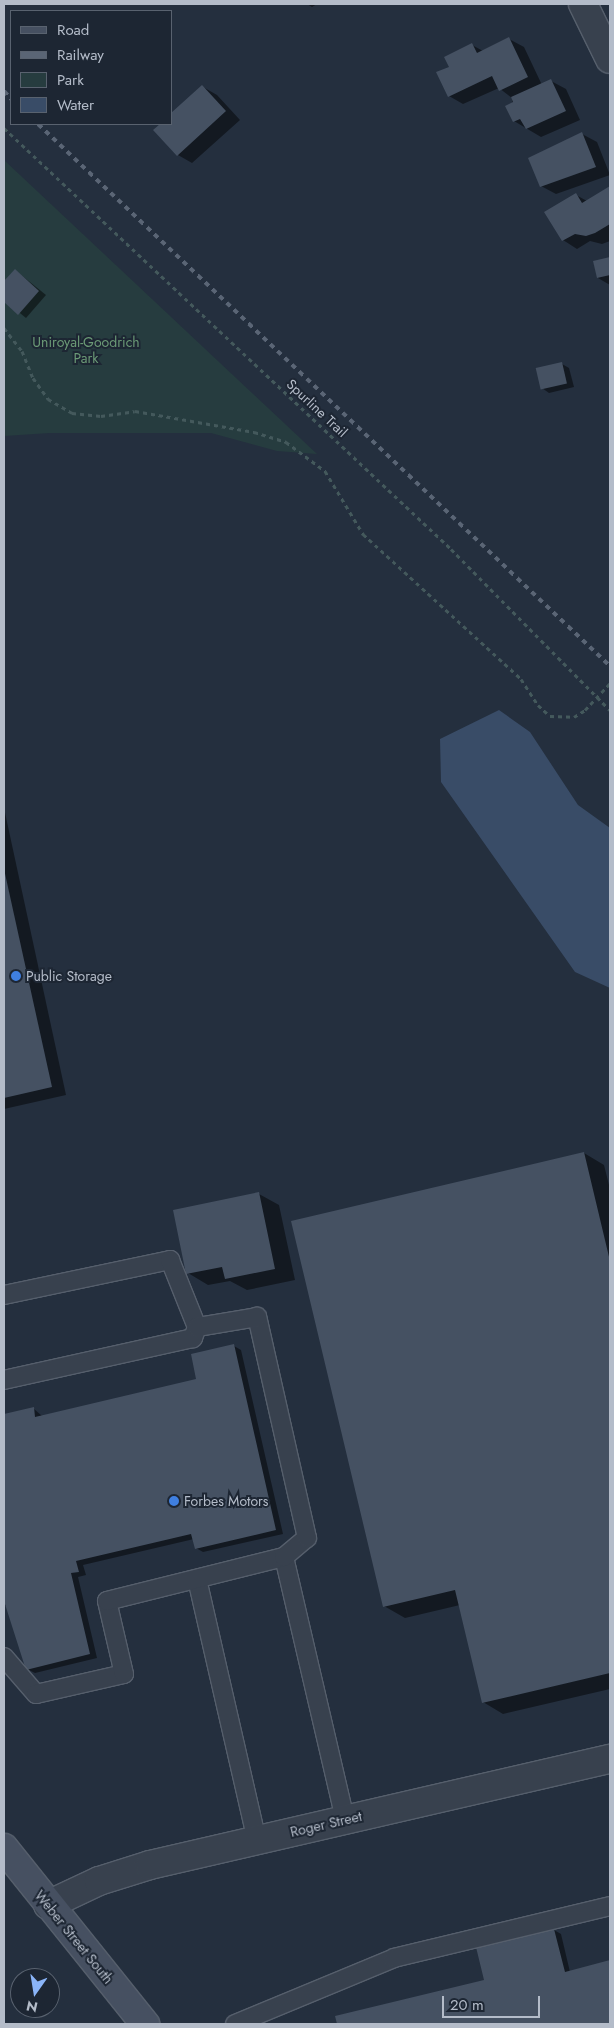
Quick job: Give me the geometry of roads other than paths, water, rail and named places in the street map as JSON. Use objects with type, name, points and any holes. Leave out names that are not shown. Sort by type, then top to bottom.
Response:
[{"type":"main road","name":"Weber Street South","points":[[4,1848],[145,2024]]},
{"type":"street","points":[[583,4],[610,59]]},
{"type":"street","name":"Roger Street","points":[[48,1905],[99,1882],[150,1865],[610,1759]]},
{"type":"lane","points":[[4,1295],[170,1260],[197,1327],[193,1338],[4,1380]]},
{"type":"lane","points":[[4,1657],[36,1694],[124,1674],[107,1601],[284,1557],[308,1538],[257,1317],[197,1327]]},
{"type":"lane","points":[[284,1557],[345,1820]]},
{"type":"lane","points":[[197,1579],[257,1840]]},
{"type":"lane","points":[[235,2024],[394,1958],[610,1906]]},
{"type":"water","points":[[499,710],[530,732],[578,805],[610,828],[610,988],[575,972],[441,782],[440,739]]},
{"type":"railway","points":[[4,91],[10,98]]},
{"type":"railway","points":[[39,125],[610,666]]},
{"type":"place","name":"Public Storage","points":[[16,976]]},
{"type":"place","name":"Forbes Motors","points":[[174,1501]]},
{"type":"park label","name":"Uniroyal-Goodrich Park","points":[[86,350]]}]
